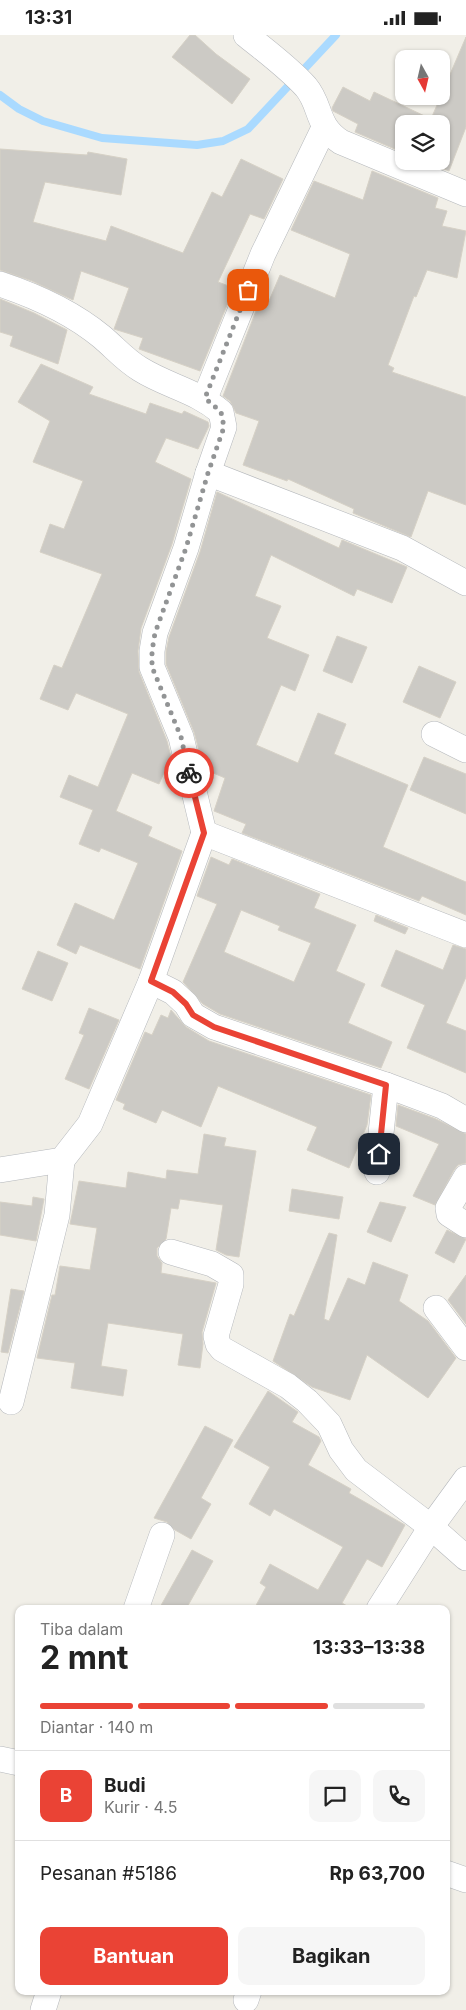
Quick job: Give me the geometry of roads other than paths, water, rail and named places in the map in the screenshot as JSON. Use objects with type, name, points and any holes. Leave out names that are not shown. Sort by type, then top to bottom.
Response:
[{"type":"street","points":[[246,35],[307,89],[324,128],[342,142],[466,194]]},
{"type":"street","points":[[205,398],[263,255],[324,128]]},
{"type":"street","points":[[0,284],[30,294],[61,310],[101,336],[124,359],[142,371],[205,398],[221,412],[224,421],[224,427],[186,548],[155,633],[152,651],[152,667],[181,737],[204,833],[151,981],[90,1124],[62,1160],[57,1215],[11,1402]]},
{"type":"street","points":[[208,473],[402,548],[466,583]]},
{"type":"street","points":[[434,734],[466,750]]},
{"type":"street","points":[[204,833],[466,935]]},
{"type":"street","points":[[151,981],[173,992],[186,1004],[193,1015],[214,1027],[386,1085],[442,1106],[466,1120]]},
{"type":"street","points":[[377,1171],[386,1085]]},
{"type":"street","points":[[0,1170],[62,1160]]},
{"type":"street","points":[[466,1177],[448,1208],[449,1213],[466,1225]]},
{"type":"street","points":[[171,1252],[212,1264],[230,1275],[231,1284],[216,1336],[218,1344],[235,1357],[288,1386],[307,1401],[329,1424],[341,1450],[356,1470],[431,1527],[466,1559]]},
{"type":"street","points":[[436,1308],[466,1348]]},
{"type":"street","points":[[382,1605],[431,1527],[466,1479]]},
{"type":"street","points":[[137,1605],[162,1535]]},
{"type":"street","points":[[0,1759],[15,1762]]},
{"type":"street","points":[[450,1874],[466,1880]]},
{"type":"street","points":[[43,2010],[48,1995]]},
{"type":"waterway","points":[[0,95],[19,109],[43,121],[102,138],[197,145],[223,141],[248,129],[336,35]]}]
